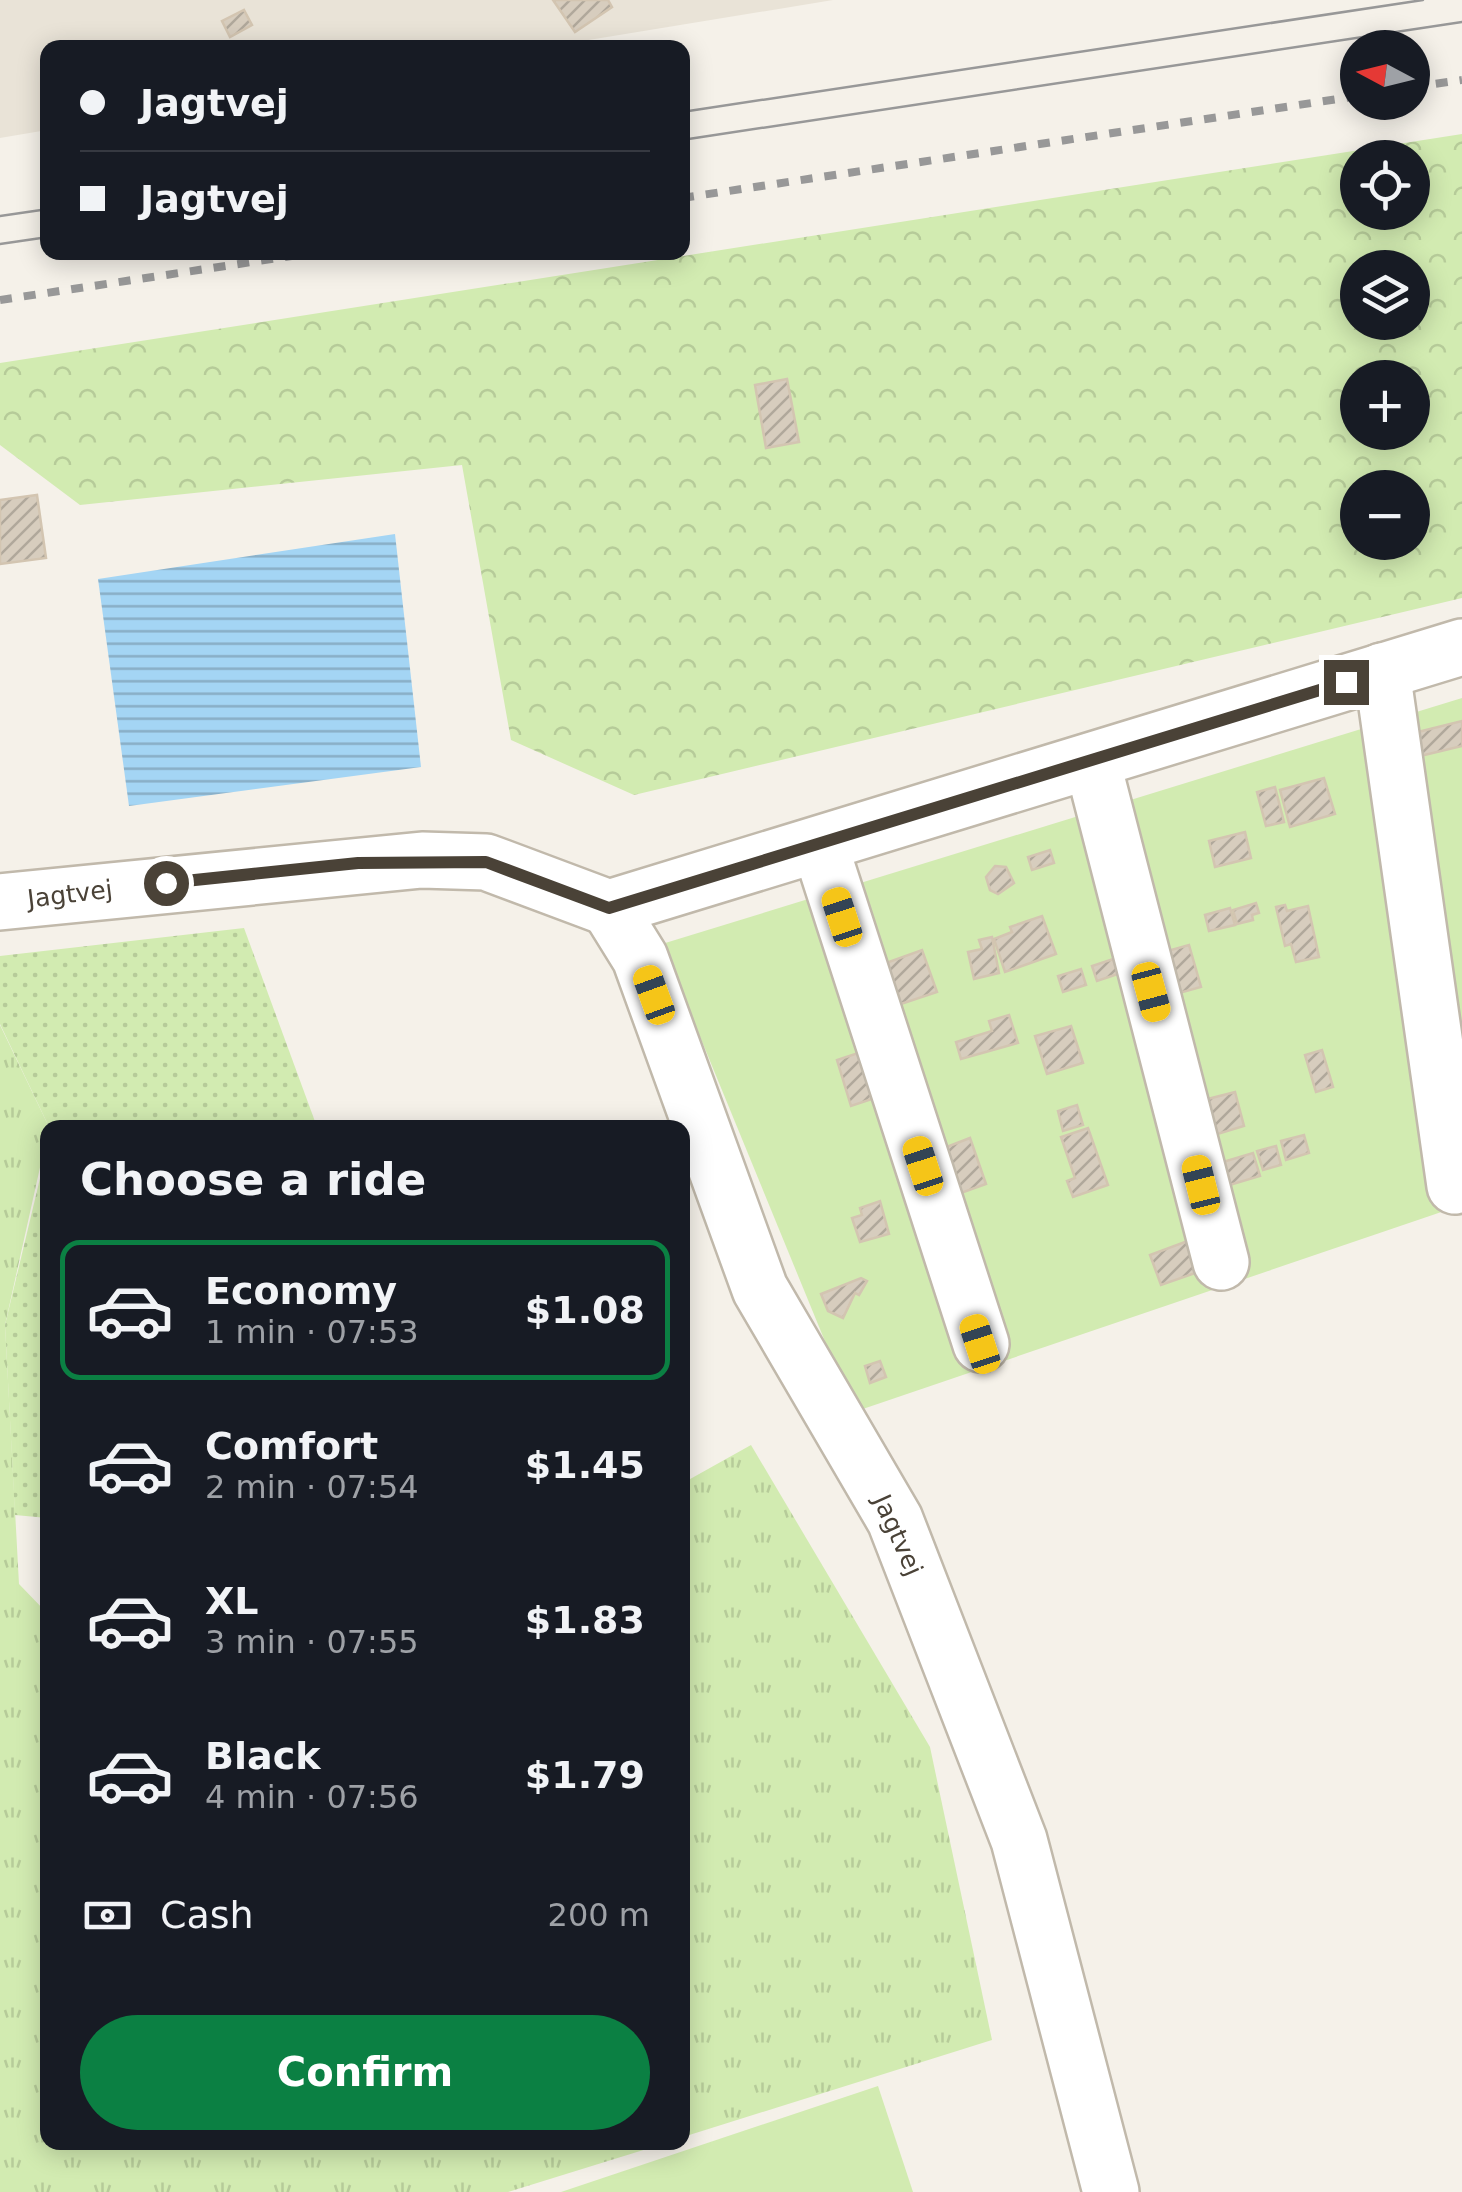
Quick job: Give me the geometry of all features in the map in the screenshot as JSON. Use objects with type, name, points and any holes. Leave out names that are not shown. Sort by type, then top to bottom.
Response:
[{"type":"street","points":[[609,908],[1462,647]]},
{"type":"street","points":[[1382,671],[1455,1186]]},
{"type":"street","points":[[1092,761],[1220,1262]]},
{"type":"street","points":[[820,846],[980,1344]]},
{"type":"street","name":"Jagtvej","points":[[0,902],[422,860],[486,862],[609,908],[640,958],[760,1289],[896,1520],[1019,1840],[1112,2192]]},
{"type":"shaded area","points":[[0,0],[833,0],[589,40],[40,40],[40,131],[0,138]]},
{"type":"green space","points":[[1462,134],[1462,598],[634,795],[511,740],[462,465],[80,505],[0,445],[0,363],[658,260],[690,260],[690,255],[1340,153],[1340,230],[1430,230],[1430,140],[1424,140]]},
{"type":"green space","points":[[1462,698],[1462,1205],[854,1412],[662,944]]},
{"type":"green space","points":[[244,928],[314,1120],[46,1120],[0,1024],[0,956]]},
{"type":"green space","points":[[0,1025],[46,1120],[40,1120],[40,1168],[5,1325],[19,1584],[40,1606],[40,2150],[643,2150],[508,2192],[0,2192]]},
{"type":"green space","points":[[40,1178],[40,1517],[15,1515],[5,1325]]},
{"type":"green space","points":[[751,1445],[930,1747],[992,2040],[690,2135],[690,1479]]},
{"type":"green space","points":[[878,2086],[913,2192],[561,2192]]},
{"type":"water","points":[[395,534],[421,767],[129,806],[98,579]]},
{"type":"building","points":[[553,0],[608,0],[612,7],[575,32]]},
{"type":"building","points":[[244,10],[252,25],[230,37],[222,21]]},
{"type":"building","points":[[787,379],[799,442],[766,448],[755,385]]},
{"type":"building","points":[[37,495],[46,558],[0,564],[0,500]]},
{"type":"building","points":[[1462,721],[1462,746],[1412,758],[1406,735]]},
{"type":"building","points":[[1324,778],[1335,814],[1290,827],[1280,790]]},
{"type":"building","points":[[1275,787],[1284,822],[1266,826],[1257,792]]},
{"type":"building","points":[[1245,832],[1251,858],[1215,867],[1209,841]]},
{"type":"building","points":[[1050,850],[1054,863],[1032,870],[1028,857]]},
{"type":"building","points":[[995,866],[1006,867],[1014,883],[998,894],[990,890],[986,877]]},
{"type":"building","points":[[1256,903],[1259,913],[1252,915],[1253,920],[1237,924],[1233,910]]},
{"type":"building","points":[[1285,905],[1287,911],[1308,906],[1319,957],[1296,962],[1291,944],[1285,946],[1276,907]]},
{"type":"building","points":[[1230,908],[1235,925],[1209,931],[1205,915]]},
{"type":"building","points":[[1042,916],[1056,954],[1005,972],[994,939],[1012,932],[1010,927]]},
{"type":"building","points":[[992,937],[999,973],[974,979],[968,952],[982,949],[979,940]]},
{"type":"building","points":[[1189,945],[1201,987],[1172,995],[1160,953]]},
{"type":"building","points":[[922,950],[937,992],[886,1009],[872,968]]},
{"type":"building","points":[[1113,959],[1118,974],[1097,981],[1092,966]]},
{"type":"building","points":[[1081,969],[1086,985],[1063,992],[1058,976]]},
{"type":"building","points":[[1009,1015],[1018,1043],[961,1059],[956,1042],[992,1031],[989,1021]]},
{"type":"building","points":[[1071,1026],[1083,1063],[1047,1074],[1035,1036]]},
{"type":"building","points":[[1322,1050],[1333,1087],[1316,1092],[1305,1055]]},
{"type":"building","points":[[864,1051],[878,1097],[851,1106],[837,1060]]},
{"type":"building","points":[[1235,1092],[1244,1126],[1211,1136],[1200,1101]]},
{"type":"building","points":[[1077,1105],[1083,1125],[1063,1131],[1058,1111]]},
{"type":"building","points":[[1088,1128],[1108,1185],[1073,1197],[1067,1181],[1075,1178],[1061,1137]]},
{"type":"building","points":[[1304,1135],[1309,1153],[1286,1160],[1281,1141]]},
{"type":"building","points":[[970,1138],[986,1184],[961,1193],[944,1148]]},
{"type":"building","points":[[1276,1146],[1281,1165],[1263,1170],[1257,1151]]},
{"type":"building","points":[[1253,1153],[1260,1176],[1223,1187],[1216,1164]]},
{"type":"building","points":[[880,1201],[889,1234],[860,1242],[852,1218],[862,1215],[860,1208]]},
{"type":"building","points":[[1190,1240],[1201,1271],[1161,1285],[1150,1255]]},
{"type":"building","points":[[861,1278],[867,1281],[859,1295],[855,1293],[843,1318],[828,1311],[821,1294]]},
{"type":"building","points":[[880,1361],[886,1377],[870,1383],[865,1366]]},
{"type":"tram line","points":[[690,111],[1423,0]]},
{"type":"tram line","points":[[690,139],[1462,22]]},
{"type":"tram line","points":[[0,216],[40,210]]},
{"type":"tram line","points":[[0,244],[40,238]]},
{"type":"railway","points":[[1430,84],[1462,80]]},
{"type":"railway","points":[[690,197],[1340,99]]},
{"type":"railway","points":[[0,300],[265,260]]},
{"type":"route","points":[[166,883],[358,863],[486,862],[609,908],[1346,682]]}]
